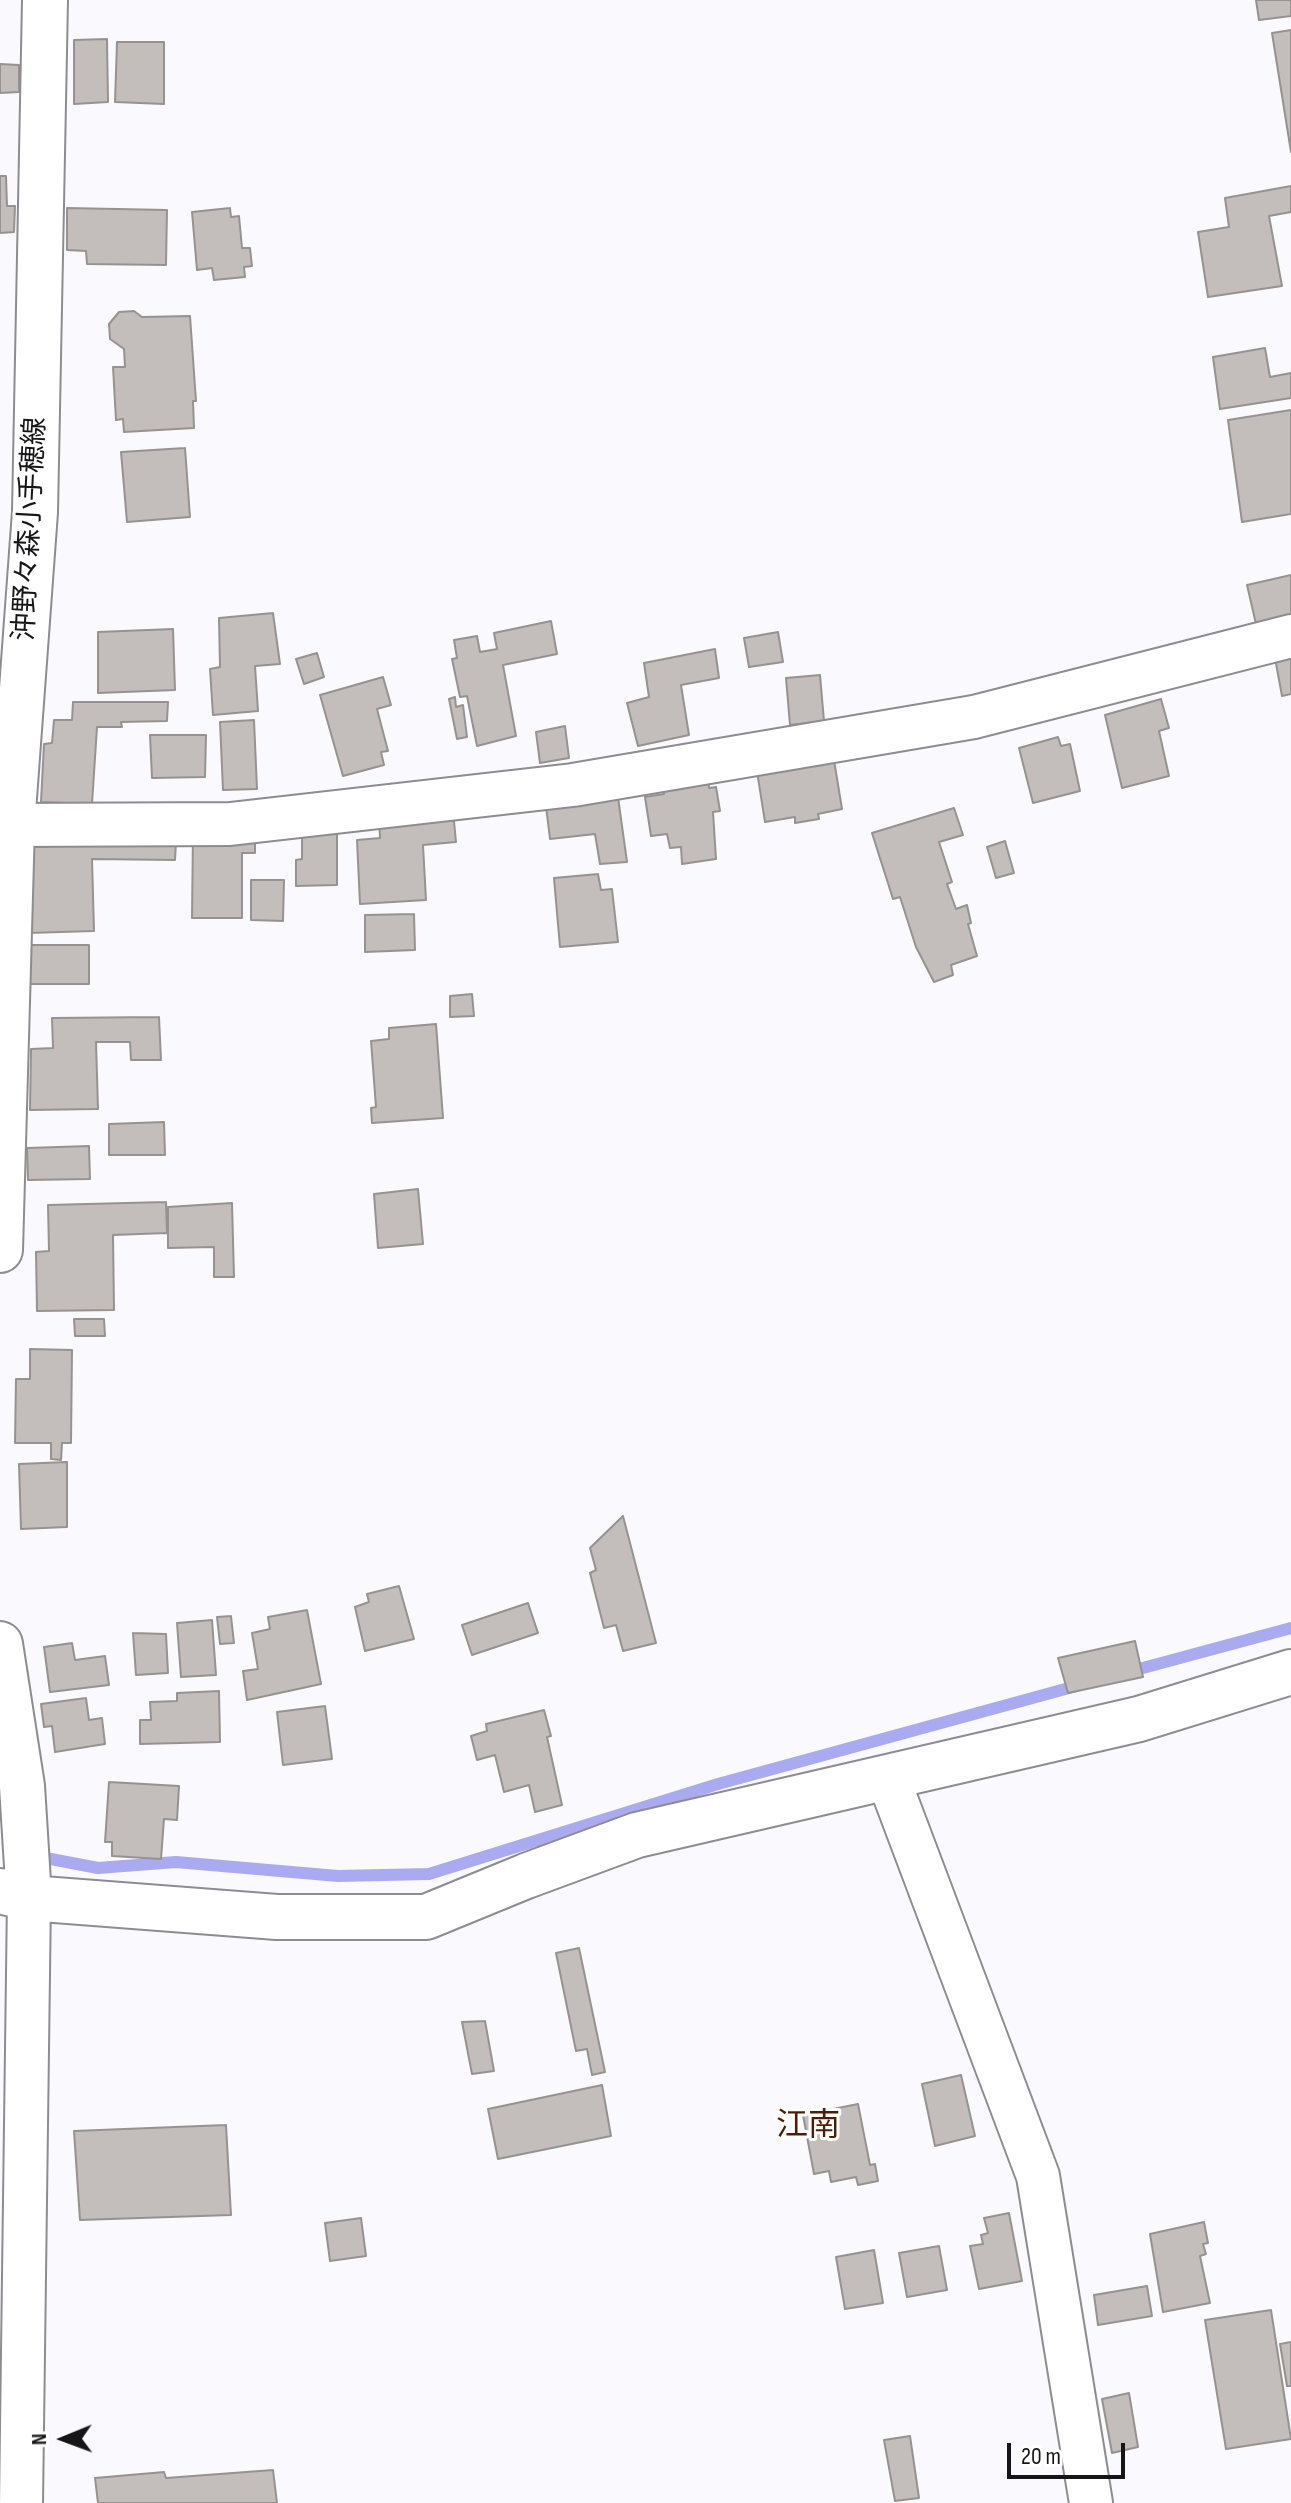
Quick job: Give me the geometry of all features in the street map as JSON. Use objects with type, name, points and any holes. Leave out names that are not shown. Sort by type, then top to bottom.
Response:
[{"type":"main road","name":"沖野々森小手穂線","points":[[0,1250],[12,825],[35,512],[45,0]]},
{"type":"main road","points":[[0,1644],[22,1786],[14,1894],[277,1917],[426,1917],[637,1835],[1139,1719],[1291,1672]]},
{"type":"street","points":[[12,825],[230,824],[573,785],[974,717],[1291,636]]},
{"type":"street","points":[[888,1778],[1038,2176],[1091,2503]]},
{"type":"street","points":[[14,1894],[21,2503]]},
{"type":"building","points":[[1256,0],[1291,0],[1291,16],[1259,20]]},
{"type":"building","points":[[1291,30],[1291,152],[1272,33]]},
{"type":"building","points":[[107,39],[108,102],[74,104],[74,40]]},
{"type":"building","points":[[117,42],[164,42],[164,104],[115,102]]},
{"type":"building","points":[[0,64],[19,65],[19,92],[0,93]]},
{"type":"building","points":[[0,176],[6,176],[7,206],[15,206],[14,232],[0,233]]},
{"type":"building","points":[[1291,186],[1291,212],[1269,216],[1282,286],[1208,297],[1198,232],[1229,227],[1225,198]]},
{"type":"building","points":[[67,208],[167,210],[166,265],[87,264],[86,251],[67,250]]},
{"type":"building","points":[[230,208],[231,217],[239,216],[242,248],[250,248],[252,266],[244,267],[245,277],[214,280],[212,268],[197,270],[192,212]]},
{"type":"building","points":[[134,311],[142,317],[190,316],[196,401],[193,401],[194,428],[124,432],[123,419],[116,420],[113,367],[125,367],[124,349],[110,339],[109,324],[119,312]]},
{"type":"building","points":[[1265,348],[1270,377],[1291,373],[1291,398],[1220,409],[1213,357]]},
{"type":"building","points":[[1291,410],[1291,514],[1242,522],[1228,420]]},
{"type":"building","points":[[185,448],[190,517],[127,522],[121,452]]},
{"type":"building","points":[[1291,575],[1291,616],[1256,624],[1247,585]]},
{"type":"building","points":[[273,613],[280,664],[255,666],[258,711],[213,715],[210,669],[220,667],[219,618]]},
{"type":"building","points":[[551,621],[557,654],[503,665],[516,736],[477,746],[467,696],[460,697],[452,659],[457,658],[454,640],[477,636],[480,652],[497,649],[494,633]]},
{"type":"building","points":[[173,629],[175,690],[98,693],[98,632]]},
{"type":"building","points":[[778,632],[783,662],[749,667],[744,638]]},
{"type":"building","points":[[715,649],[719,678],[681,685],[689,735],[638,746],[627,703],[649,697],[644,663]]},
{"type":"building","points":[[317,653],[324,677],[304,684],[296,659]]},
{"type":"building","points":[[1291,655],[1291,694],[1282,696],[1275,658]]},
{"type":"building","points":[[820,675],[824,721],[790,725],[786,678]]},
{"type":"building","points":[[383,677],[391,705],[377,709],[388,751],[381,752],[384,765],[343,776],[320,695]]},
{"type":"building","points":[[455,697],[456,707],[463,705],[467,737],[457,739],[449,699]]},
{"type":"building","points":[[1161,699],[1169,728],[1159,731],[1169,776],[1122,788],[1105,715]]},
{"type":"building","points":[[73,702],[168,702],[167,721],[121,722],[122,727],[97,727],[92,804],[41,802],[44,744],[52,743],[54,720],[72,720]]},
{"type":"building","points":[[254,720],[257,789],[223,790],[220,722]]},
{"type":"building","points":[[565,726],[569,758],[540,763],[536,732]]},
{"type":"building","points":[[150,735],[206,735],[205,777],[152,778]]},
{"type":"building","points":[[1058,737],[1061,746],[1070,744],[1080,791],[1033,803],[1019,748]]},
{"type":"building","points":[[833,754],[842,809],[818,814],[819,819],[795,823],[795,817],[765,822],[756,765]]},
{"type":"building","points":[[708,778],[709,788],[716,787],[720,811],[713,812],[716,859],[682,864],[681,847],[670,848],[667,834],[651,836],[645,797],[664,794],[663,785]]},
{"type":"building","points":[[617,790],[627,862],[600,864],[595,834],[550,839],[545,798]]},
{"type":"building","points":[[954,808],[963,835],[939,842],[952,882],[947,884],[956,909],[967,905],[971,923],[968,924],[977,956],[951,965],[953,975],[934,982],[916,947],[900,897],[893,899],[872,833]]},
{"type":"building","points":[[453,811],[456,842],[423,845],[426,900],[360,904],[357,840],[380,838],[379,817]]},
{"type":"building","points":[[46,823],[177,824],[175,860],[92,859],[94,931],[28,933],[25,847],[47,847]]},
{"type":"building","points":[[337,826],[337,885],[296,886],[296,860],[302,859],[302,828]]},
{"type":"building","points":[[193,830],[255,831],[255,853],[242,853],[242,918],[192,918]]},
{"type":"building","points":[[1005,841],[1014,873],[996,878],[987,847]]},
{"type":"building","points":[[598,874],[601,890],[612,889],[618,942],[560,947],[554,878]]},
{"type":"building","points":[[251,880],[284,880],[283,921],[251,920]]},
{"type":"building","points":[[414,914],[415,950],[365,952],[365,915]]},
{"type":"building","points":[[29,945],[89,945],[89,984],[29,984]]},
{"type":"building","points":[[472,994],[474,1016],[450,1017],[450,996]]},
{"type":"building","points":[[159,1017],[161,1060],[131,1060],[130,1042],[96,1042],[98,1109],[30,1110],[31,1049],[53,1048],[52,1018]]},
{"type":"building","points":[[436,1024],[443,1118],[372,1123],[371,1108],[376,1107],[371,1041],[389,1039],[389,1028]]},
{"type":"building","points":[[164,1122],[165,1155],[109,1155],[109,1124]]},
{"type":"building","points":[[89,1146],[90,1179],[28,1180],[27,1148]]},
{"type":"building","points":[[418,1189],[423,1244],[378,1248],[374,1194]]},
{"type":"building","points":[[166,1202],[167,1233],[113,1235],[114,1310],[37,1311],[36,1252],[49,1251],[48,1205]]},
{"type":"building","points":[[232,1203],[234,1277],[214,1277],[214,1247],[168,1248],[168,1207]]},
{"type":"building","points":[[74,1319],[104,1319],[105,1336],[75,1336]]},
{"type":"building","points":[[30,1349],[72,1350],[71,1443],[62,1443],[61,1460],[51,1459],[51,1443],[15,1443],[16,1379],[30,1379]]},
{"type":"building","points":[[67,1462],[67,1527],[21,1529],[19,1464]]},
{"type":"building","points":[[623,1516],[656,1643],[623,1651],[616,1625],[604,1628],[590,1573],[596,1570],[590,1548]]},
{"type":"building","points":[[399,1586],[414,1639],[365,1651],[355,1607],[369,1602],[367,1594]]},
{"type":"building","points":[[528,1603],[538,1633],[472,1655],[462,1625]]},
{"type":"building","points":[[307,1610],[321,1684],[247,1700],[243,1671],[258,1669],[252,1633],[270,1629],[268,1617]]},
{"type":"building","points":[[231,1616],[234,1643],[220,1644],[217,1617]]},
{"type":"building","points":[[212,1620],[216,1675],[181,1677],[177,1623]]},
{"type":"building","points":[[133,1633],[166,1634],[168,1673],[136,1675]]},
{"type":"building","points":[[1135,1641],[1143,1677],[1068,1693],[1058,1658]]},
{"type":"building","points":[[72,1643],[75,1660],[105,1656],[109,1685],[50,1692],[44,1647]]},
{"type":"building","points":[[219,1691],[220,1742],[140,1744],[140,1720],[151,1720],[150,1702],[177,1701],[177,1693]]},
{"type":"building","points":[[86,1698],[89,1720],[102,1718],[105,1744],[55,1752],[52,1726],[44,1727],[41,1704]]},
{"type":"building","points":[[325,1706],[332,1759],[283,1765],[277,1712]]},
{"type":"building","points":[[544,1710],[562,1805],[535,1812],[529,1785],[504,1792],[495,1755],[477,1760],[471,1736],[487,1731],[486,1724]]},
{"type":"building","points":[[109,1782],[179,1786],[177,1820],[164,1819],[161,1859],[112,1856],[112,1842],[105,1842]]},
{"type":"building","points":[[579,1948],[605,2072],[592,2075],[587,2049],[576,2051],[556,1953]]},
{"type":"building","points":[[485,2021],[494,2071],[472,2074],[462,2022]]},
{"type":"building","points":[[961,2075],[975,2136],[935,2146],[922,2084]]},
{"type":"building","points":[[602,2085],[611,2136],[498,2159],[488,2109]]},
{"type":"building","points":[[858,2104],[870,2165],[875,2164],[878,2181],[858,2185],[856,2177],[831,2182],[829,2171],[814,2174],[803,2115]]},
{"type":"building","points":[[226,2125],[231,2215],[80,2220],[74,2131]]},
{"type":"building","points":[[1009,2213],[1022,2281],[979,2289],[970,2246],[983,2244],[981,2235],[988,2233],[984,2218]]},
{"type":"building","points":[[361,2218],[366,2256],[330,2261],[325,2223]]},
{"type":"building","points":[[1204,2222],[1208,2243],[1203,2244],[1206,2254],[1200,2256],[1210,2303],[1163,2312],[1150,2234]]},
{"type":"building","points":[[939,2246],[947,2290],[907,2297],[899,2253]]},
{"type":"building","points":[[874,2250],[883,2303],[845,2309],[836,2257]]},
{"type":"building","points":[[1147,2286],[1152,2316],[1098,2325],[1094,2295]]},
{"type":"building","points":[[1271,2310],[1291,2439],[1226,2449],[1205,2320]]},
{"type":"building","points":[[1291,2342],[1291,2386],[1287,2386],[1280,2344]]},
{"type":"building","points":[[1129,2393],[1138,2447],[1112,2453],[1102,2399]]},
{"type":"building","points":[[910,2436],[919,2498],[895,2501],[884,2440]]},
{"type":"building","points":[[273,2470],[277,2503],[98,2503],[95,2478],[164,2472],[166,2478]]},
{"type":"waterway","points":[[1128,1672],[1291,1628]]},
{"type":"waterway","points":[[35,1856],[98,1868],[176,1862],[338,1876],[429,1874],[718,1784],[1080,1685]]},
{"type":"district","name":"江南","points":[[808,2127]]}]
